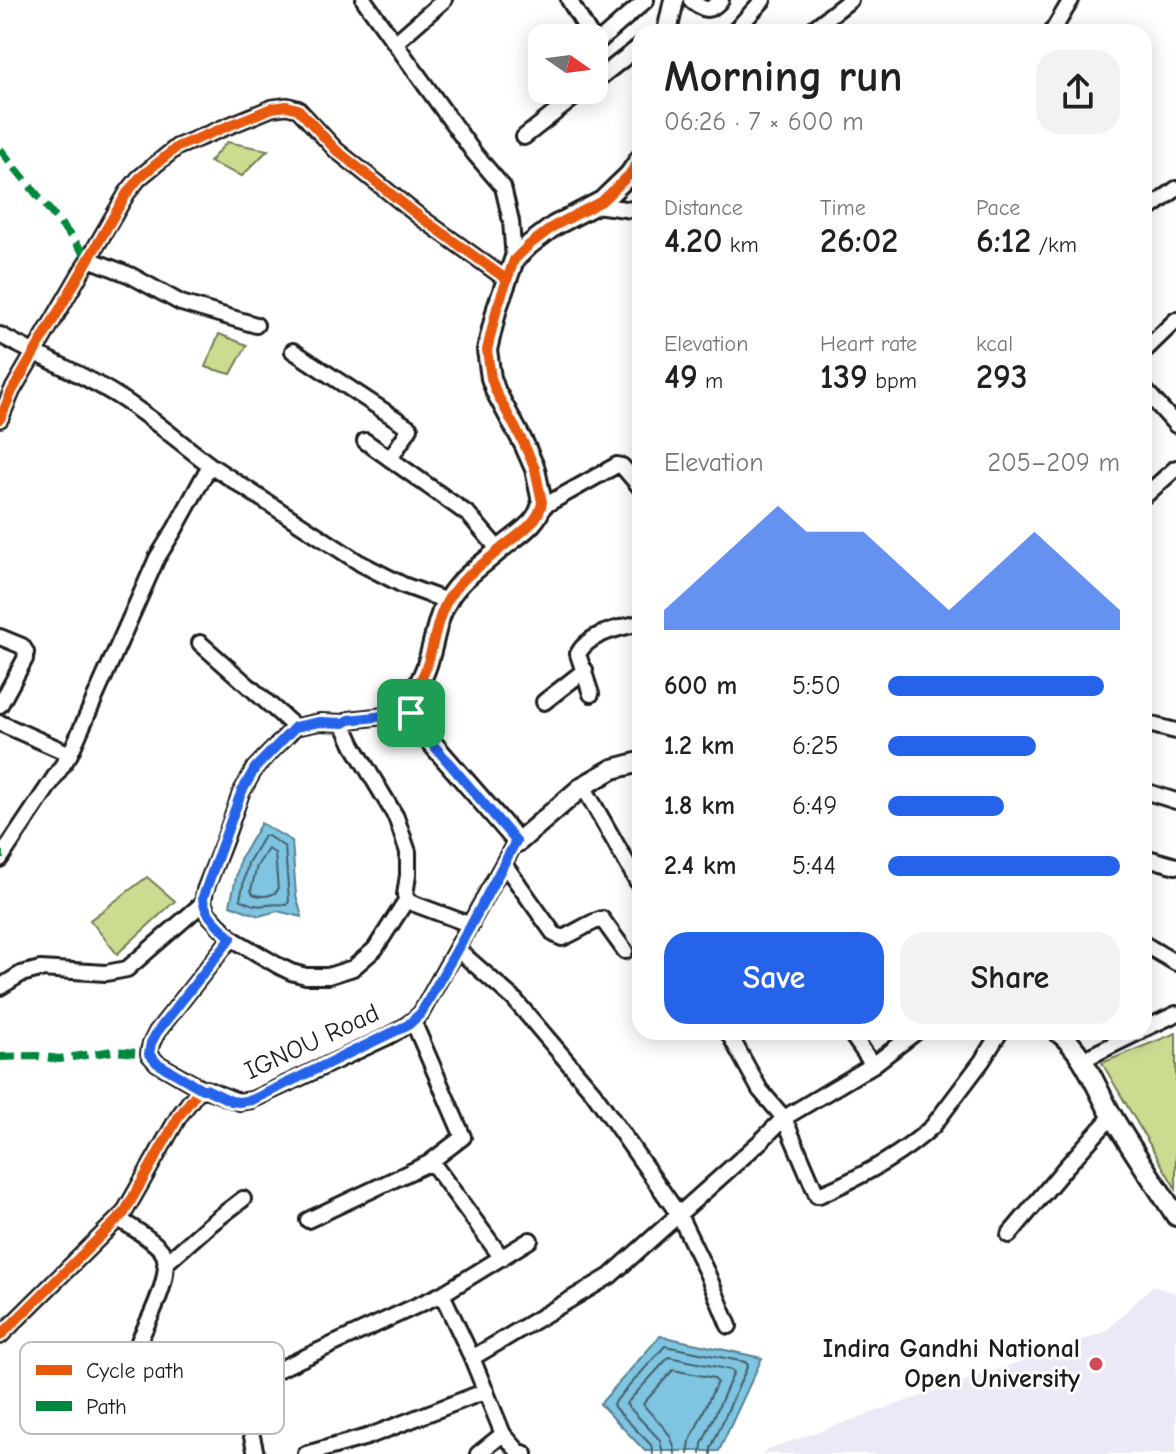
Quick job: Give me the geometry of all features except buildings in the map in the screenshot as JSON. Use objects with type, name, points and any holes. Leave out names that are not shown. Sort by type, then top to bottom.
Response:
[{"type":"street","points":[[395,43],[444,0]]},
{"type":"street","points":[[569,0],[583,24]]},
{"type":"street","points":[[608,33],[646,0]]},
{"type":"street","points":[[666,24],[674,0]]},
{"type":"street","points":[[691,0],[707,9],[713,8],[721,0]]},
{"type":"street","points":[[741,24],[763,0]]},
{"type":"street","points":[[819,24],[850,0]]},
{"type":"street","points":[[1057,24],[1071,0]]},
{"type":"street","points":[[368,2],[474,153],[503,187],[511,221],[514,260]]},
{"type":"street","points":[[608,71],[632,52]]},
{"type":"street","points":[[524,137],[566,104]]},
{"type":"street","points":[[0,419],[12,391],[127,193],[139,178],[177,147],[272,108],[287,106],[298,109],[327,142],[420,217],[506,279]]},
{"type":"street","points":[[542,507],[535,469],[496,392],[488,366],[487,350],[506,279],[514,260],[529,245],[554,226],[596,205],[632,171]]},
{"type":"street","points":[[1152,207],[1176,189]]},
{"type":"street","points":[[596,205],[632,210]]},
{"type":"street","points":[[89,259],[130,275],[181,303],[256,325]]},
{"type":"street","points":[[1152,343],[1176,320]]},
{"type":"street","points":[[0,335],[119,396],[210,465],[360,563],[403,585],[447,601]]},
{"type":"street","points":[[293,351],[410,428],[390,459]]},
{"type":"street","points":[[1152,398],[1175,422]]},
{"type":"street","points":[[365,441],[469,515],[499,550]]},
{"type":"street","points":[[0,859],[70,754],[157,558],[210,465]]},
{"type":"street","points":[[632,478],[622,466],[617,465],[542,507],[531,524],[457,587],[447,601],[425,671],[412,698],[411,713],[417,726],[516,841],[521,841],[583,786],[613,769],[632,764]]},
{"type":"street","points":[[1152,490],[1176,468]]},
{"type":"street","points":[[591,694],[578,654],[582,647],[594,638],[632,625]]},
{"type":"street","points":[[0,637],[22,646],[26,652],[0,705]]},
{"type":"street","points":[[200,643],[295,727]]},
{"type":"street","points":[[544,702],[585,670]]},
{"type":"street","points":[[407,899],[375,949],[353,968],[328,976],[291,972],[231,938],[208,914],[203,903],[205,890],[247,781],[270,751],[295,727],[411,713]]},
{"type":"street","points":[[0,723],[70,754]]},
{"type":"street","points":[[344,723],[353,745],[396,817],[408,852],[407,899],[471,925]]},
{"type":"street","points":[[1152,725],[1176,731]]},
{"type":"street","points":[[583,786],[632,872]]},
{"type":"street","points":[[1152,794],[1176,801]]},
{"type":"street","name":"IGNOU Road","points":[[231,938],[157,1032],[149,1054],[157,1063],[202,1089],[239,1102],[252,1100],[413,1021],[421,1013],[516,841]]},
{"type":"street","points":[[1152,859],[1176,866]]},
{"type":"street","points":[[504,864],[554,934],[562,938],[590,922],[602,919],[625,951]]},
{"type":"street","points":[[0,987],[21,974],[40,969],[106,973],[127,969],[203,903]]},
{"type":"street","points":[[457,949],[514,999],[585,1081],[679,1215],[729,1326]]},
{"type":"street","points":[[1152,949],[1176,963]]},
{"type":"street","points":[[1152,1026],[1176,1014]]},
{"type":"street","points":[[308,1220],[429,1163],[463,1137],[413,1021]]},
{"type":"street","points":[[732,1040],[760,1090],[784,1118],[817,1195],[873,1168],[923,1135],[958,1094],[995,1040]]},
{"type":"street","points":[[856,1040],[873,1065]]},
{"type":"street","points":[[472,1358],[610,1276],[784,1118],[873,1065],[906,1040]]},
{"type":"street","points":[[1067,1040],[1082,1060],[1112,1116],[1176,1216]]},
{"type":"street","points":[[1082,1060],[1123,1040]]},
{"type":"street","points":[[0,1336],[119,1219],[185,1107],[202,1089]]},
{"type":"street","points":[[1009,1235],[1112,1116]]},
{"type":"street","points":[[429,1163],[436,1168],[502,1258]]},
{"type":"street","points":[[165,1264],[243,1199]]},
{"type":"street","points":[[119,1219],[164,1255],[160,1291],[139,1342]]},
{"type":"street","points":[[284,1366],[442,1294],[530,1240]]},
{"type":"street","points":[[442,1294],[503,1434],[518,1451],[525,1454]]},
{"type":"street","points":[[306,1454],[367,1437],[486,1391]]},
{"type":"street","points":[[251,1434],[256,1454]]},
{"type":"street","points":[[478,1454],[503,1434]]},
{"type":"shaded area","name":"Indira Gandhi National Open University","points":[[1152,1286],[1176,1293],[1176,1454],[761,1454],[1105,1332]]},
{"type":"green space","points":[[227,142],[268,150],[242,176],[209,162]]},
{"type":"green space","points":[[219,334],[247,345],[231,374],[205,367]]},
{"type":"green space","points":[[147,877],[175,901],[117,954],[90,920]]},
{"type":"green space","points":[[1176,1033],[1176,1189],[1102,1063]]},
{"type":"water","points":[[261,823],[292,841],[296,895],[302,917],[277,911],[259,916],[230,905],[240,859]]},
{"type":"water","points":[[660,1336],[762,1358],[719,1451],[645,1451],[600,1404]]},
{"type":"marked path","points":[[0,149],[89,259]]},
{"type":"marked path","points":[[0,1057],[59,1059],[113,1051],[149,1054]]},
{"type":"cycle path","points":[[0,419],[12,391],[127,193],[139,178],[177,147],[272,108],[287,106],[298,109],[336,150],[420,217],[506,279]]},
{"type":"cycle path","points":[[0,1336],[124,1213],[179,1116],[198,1091],[206,1089],[239,1102],[252,1100],[400,1030],[421,1013],[516,841],[417,726],[412,703],[449,598],[465,578],[531,524],[542,502],[535,469],[496,392],[487,350],[497,308],[514,260],[554,226],[602,201],[632,171]]},
{"type":"place","name":"Indira Gandhi National Open University","points":[[1096,1364]]},
{"type":"route","points":[[411,713],[417,726],[516,841],[421,1013],[400,1030],[243,1102],[231,1101],[202,1089],[157,1063],[149,1054],[157,1032],[231,938],[208,914],[203,897],[241,793],[255,768],[295,727],[306,723],[344,723],[411,713]]}]
